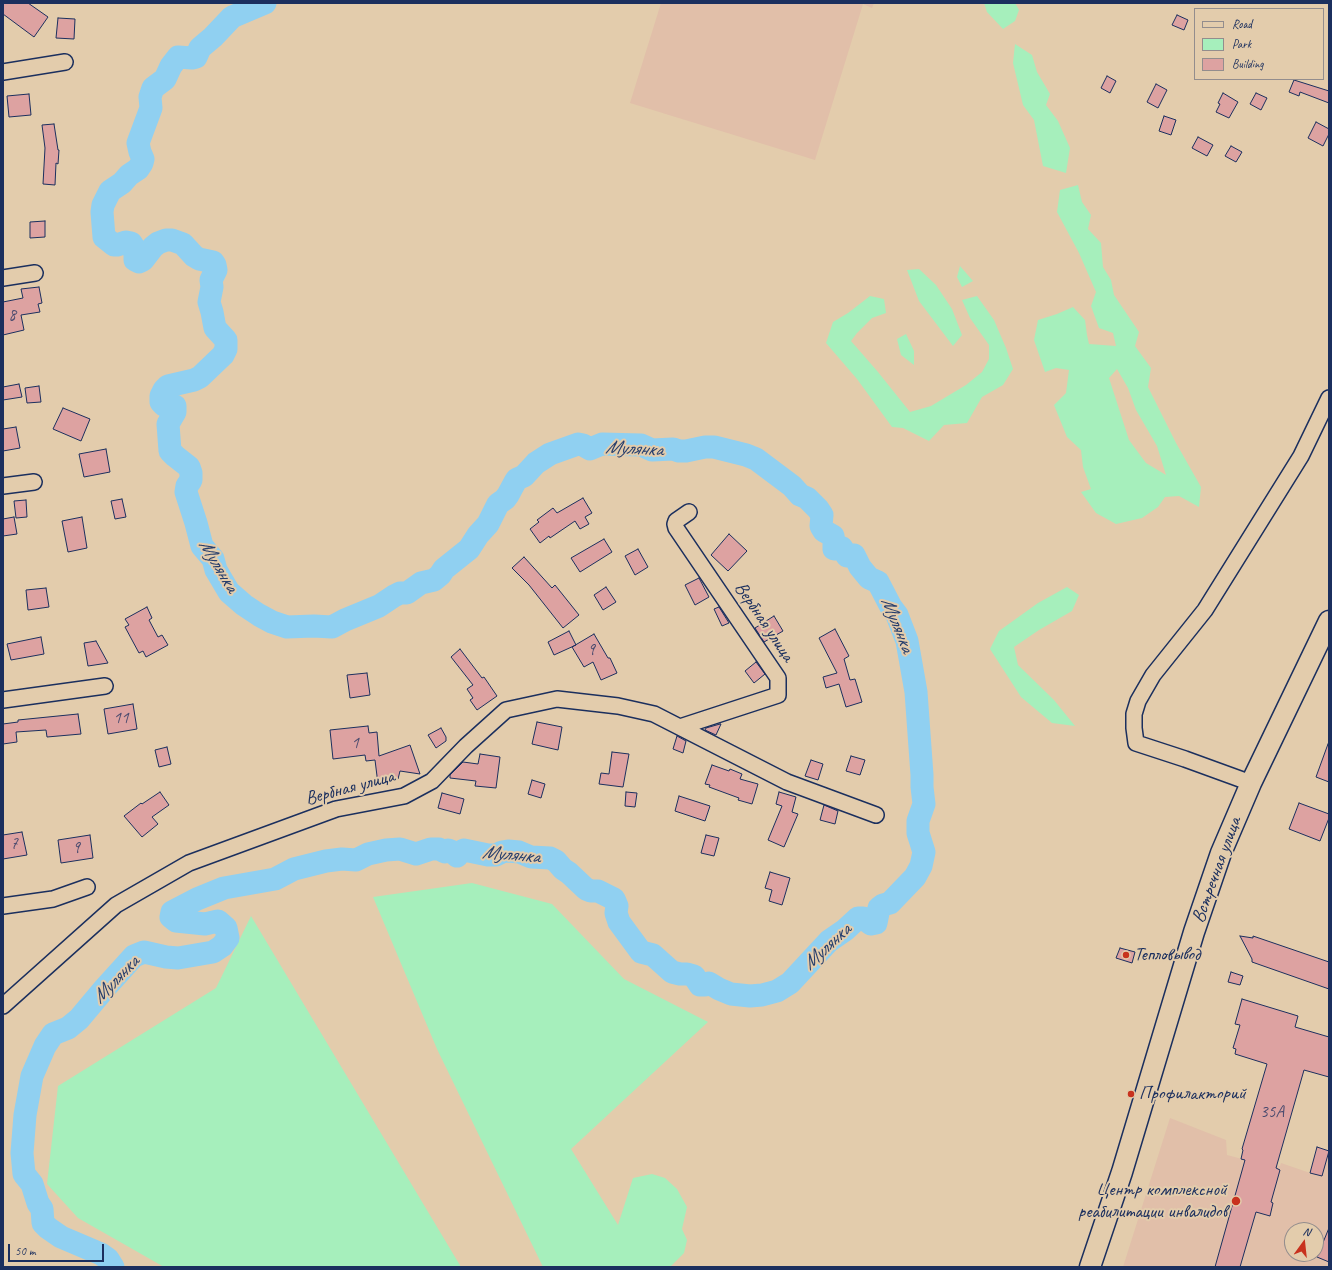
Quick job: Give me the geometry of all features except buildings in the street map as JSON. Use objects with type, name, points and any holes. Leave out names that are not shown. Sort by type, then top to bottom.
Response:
[{"type":"main road","name":"Встречная улица","points":[[1090,1267],[1122,1172],[1221,853],[1251,783],[1329,621]]},
{"type":"street","points":[[3,72],[65,62]]},
{"type":"street","points":[[3,278],[35,273]]},
{"type":"street","points":[[1251,783],[1136,743],[1134,714],[1138,701],[1153,675],[1205,610],[1302,456],[1329,398]]},
{"type":"street","points":[[3,486],[34,482]]},
{"type":"street","name":"Вербная улица","points":[[680,727],[778,695],[778,678],[676,528],[676,521],[689,512]]},
{"type":"street","points":[[3,700],[105,686]]},
{"type":"street","name":"Вербная улица","points":[[3,1006],[116,905],[190,864],[336,809],[404,796],[432,781],[466,746],[506,710],[557,699],[618,706],[654,714],[787,782],[876,815]]},
{"type":"street","points":[[3,906],[53,899],[87,887]]},
{"type":"shaded area","points":[[661,3],[874,3],[872,8],[863,4],[815,160],[630,103]]},
{"type":"shaded area","name":"Центр комплексной реабилитации инвалидов","points":[[1170,1118],[1226,1140],[1227,1155],[1276,1168],[1277,1165],[1280,1166],[1281,1163],[1310,1173],[1317,1147],[1329,1151],[1329,1267],[1123,1267]]},
{"type":"green space","points":[[984,3],[1015,3],[1019,10],[1015,21],[1003,29],[987,12]]},
{"type":"green space","points":[[1015,44],[1032,55],[1037,72],[1050,94],[1046,105],[1058,121],[1070,148],[1066,173],[1043,166],[1034,120],[1023,105],[1013,63]]},
{"type":"green space","points":[[1078,185],[1082,202],[1091,215],[1088,229],[1101,243],[1103,267],[1111,280],[1114,295],[1139,332],[1135,346],[1151,368],[1148,387],[1176,443],[1201,487],[1199,507],[1179,496],[1165,497],[1158,507],[1142,518],[1116,524],[1096,513],[1081,492],[1091,489],[1083,467],[1081,450],[1067,437],[1054,405],[1066,393],[1069,370],[1056,368],[1045,372],[1034,340],[1038,320],[1073,307],[1085,320],[1089,344],[1116,346],[1113,333],[1099,328],[1091,306],[1096,292],[1079,253],[1057,212],[1060,190]],"holes":[[[1117,369],[1128,388],[1136,410],[1157,446],[1166,475],[1146,463],[1129,440],[1109,378]]]},
{"type":"green space","points":[[960,266],[973,281],[962,287],[957,277]]},
{"type":"green space","points":[[919,269],[936,285],[952,309],[962,335],[953,346],[919,301],[907,270]]},
{"type":"green space","points":[[870,296],[884,299],[886,313],[872,318],[851,341],[910,412],[931,406],[966,385],[982,372],[989,359],[989,345],[970,318],[962,300],[977,296],[994,320],[1013,369],[1003,385],[982,397],[967,423],[944,425],[929,441],[903,428],[892,427],[857,379],[826,343],[833,322],[848,313]]},
{"type":"green space","points":[[906,334],[914,351],[914,365],[901,355],[897,339]]},
{"type":"green space","points":[[1067,587],[1079,595],[1072,611],[1039,630],[1014,647],[1018,665],[1054,700],[1075,726],[1052,723],[1021,697],[990,649],[999,631],[1038,603]]},
{"type":"green space","points":[[472,883],[552,904],[624,979],[708,1022],[571,1149],[618,1225],[633,1178],[652,1174],[665,1178],[677,1189],[687,1207],[682,1229],[687,1240],[684,1253],[670,1267],[543,1267],[437,1049],[373,897]]},
{"type":"green space","points":[[251,916],[461,1267],[164,1267],[78,1218],[47,1184],[58,1086],[216,988]]},
{"type":"waterway","name":"Мулянка","points":[[113,1267],[108,1259],[101,1254],[61,1237],[43,1223],[42,1209],[38,1203],[32,1184],[24,1174],[22,1153],[25,1115],[32,1076],[45,1046],[53,1034],[68,1028],[79,1019],[134,956],[144,952],[178,958],[213,952],[222,946],[228,938],[226,928],[218,921],[205,924],[176,921],[171,917],[172,912],[197,899],[224,888],[275,879],[294,869],[326,861],[342,859],[356,860],[368,854],[386,850],[400,849],[416,854],[431,849],[439,849],[445,852],[448,850],[457,856],[464,850],[488,855],[496,855],[508,851],[519,852],[531,857],[550,858],[556,861],[586,889],[598,891],[614,899],[617,906],[616,913],[619,922],[641,952],[653,955],[672,972],[694,976],[700,985],[709,983],[731,994],[750,996],[762,995],[777,991],[790,983],[829,941],[845,930],[858,918],[863,918],[871,924],[876,923],[879,908],[890,903],[915,877],[921,866],[924,852],[918,833],[918,821],[924,804],[916,692],[907,641],[897,615],[891,607],[878,582],[869,578],[860,567],[854,555],[847,556],[842,548],[834,549],[833,536],[824,531],[821,526],[822,515],[818,509],[807,498],[800,495],[792,486],[756,459],[746,455],[714,447],[679,451],[673,449],[652,450],[641,445],[602,444],[590,449],[578,444],[550,454],[536,463],[524,476],[517,479],[508,495],[498,504],[488,524],[478,535],[469,549],[444,569],[434,580],[421,583],[407,593],[400,593],[379,606],[332,627],[287,627],[272,622],[244,605],[229,592],[216,570],[213,559],[202,546],[186,492],[187,486],[191,480],[189,467],[170,451],[168,424],[175,412],[175,406],[170,403],[164,405],[161,402],[161,396],[168,386],[194,380],[200,377],[223,355],[226,349],[226,340],[215,328],[209,302],[212,287],[211,280],[216,270],[215,265],[213,262],[199,259],[194,256],[183,244],[172,240],[166,240],[158,243],[143,260],[139,262],[135,260],[135,249],[131,243],[126,242],[114,245],[104,237],[102,212],[103,205],[110,191],[122,183],[129,175],[138,169],[142,163],[143,159],[138,143],[151,108],[150,97],[153,88],[165,79],[171,66],[178,57],[196,57],[200,48],[232,17],[265,3]]},
{"type":"place","name":"Тепловывод","points":[[1126,955]]},
{"type":"place","name":"Профилакторий","points":[[1131,1094]]},
{"type":"place","name":"Центр комплексной реабилитации инвалидов","points":[[1236,1201]]}]
